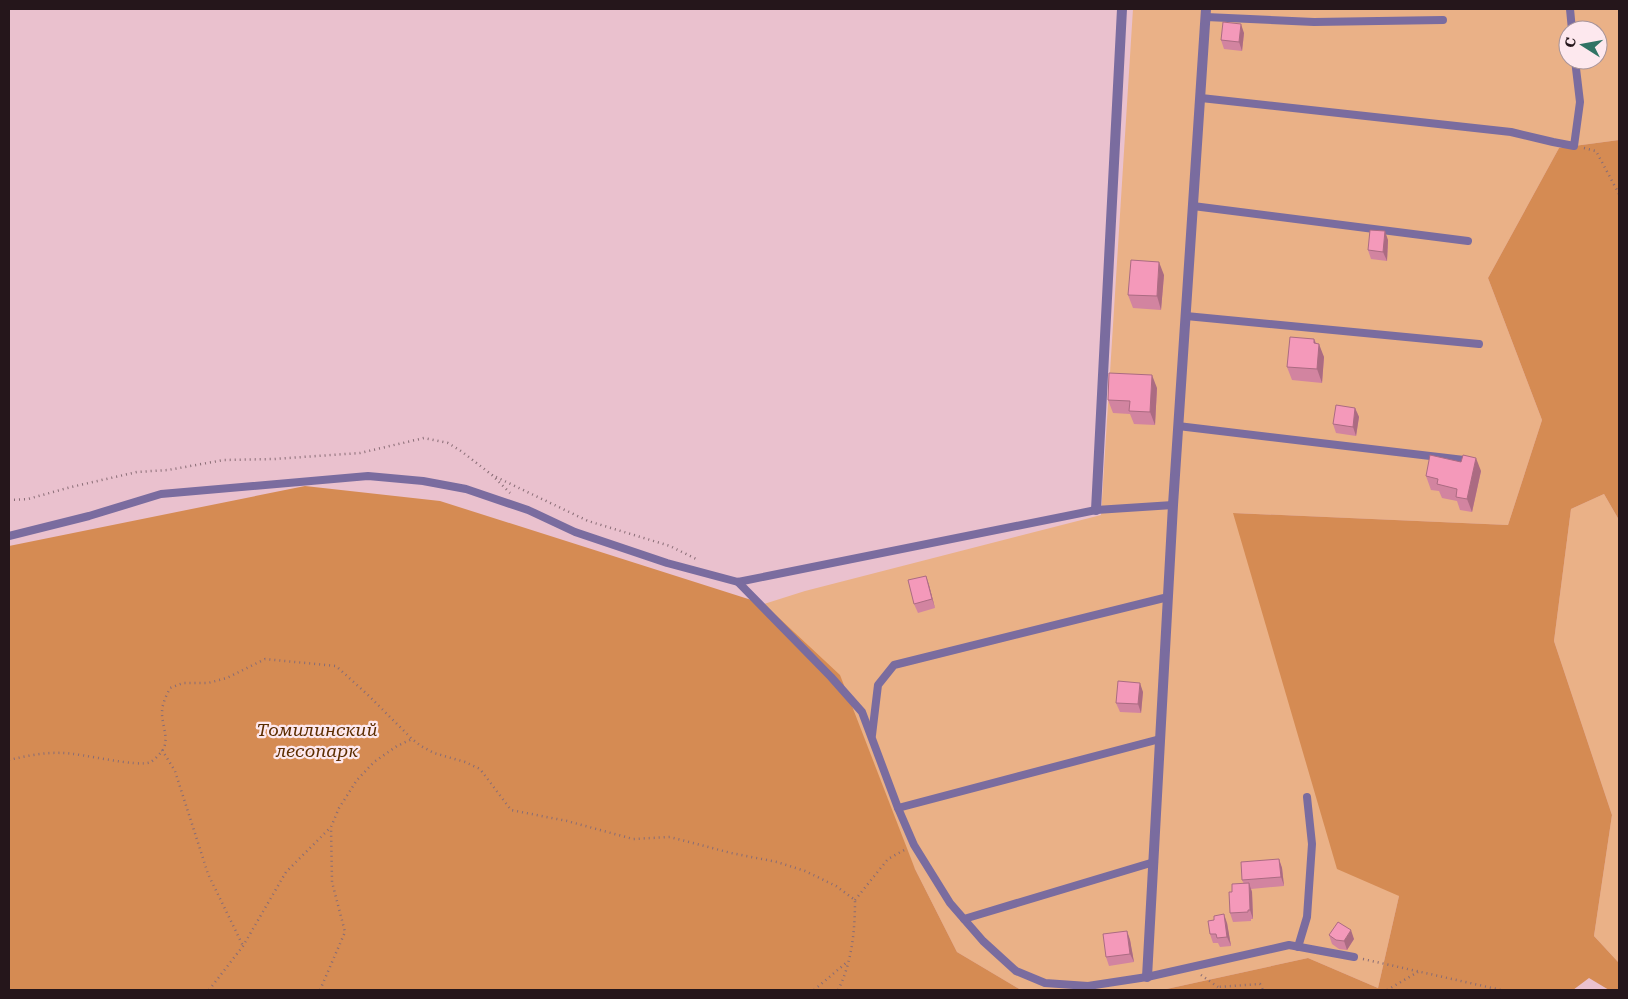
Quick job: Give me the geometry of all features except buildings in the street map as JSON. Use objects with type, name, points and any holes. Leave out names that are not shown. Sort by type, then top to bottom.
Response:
[{"type":"street","points":[[1096,510],[1122,9]]},
{"type":"street","points":[[1147,977],[1173,505],[1206,13]]},
{"type":"lane","points":[[1206,13],[1314,22],[1443,20]]},
{"type":"lane","points":[[1201,98],[1511,132],[1574,146],[1580,102],[1577,70]]},
{"type":"lane","points":[[1193,206],[1468,241]]},
{"type":"lane","points":[[1186,316],[1479,344]]},
{"type":"lane","points":[[1178,426],[1464,460]]},
{"type":"lane","points":[[9,536],[89,516],[160,494],[368,476],[423,481],[466,489],[528,510],[575,532],[667,563],[738,582],[1096,510],[1173,505]]},
{"type":"lane","points":[[738,582],[862,712],[914,845],[950,902],[983,941],[1016,971],[1045,984],[1088,986],[1147,977],[1289,945],[1354,957]]},
{"type":"lane","points":[[872,737],[878,685],[894,665],[1168,597]]},
{"type":"lane","points":[[898,808],[1160,739]]},
{"type":"lane","points":[[1298,947],[1307,917],[1312,844],[1307,797]]},
{"type":"lane","points":[[964,918],[1154,862]]},
{"type":"path","points":[[1574,146],[1596,152],[1619,194]]},
{"type":"path","points":[[9,500],[28,499],[71,486],[137,472],[168,470],[224,460],[274,459],[360,453],[424,438],[437,440],[455,447],[492,476],[528,510]]},
{"type":"path","points":[[492,476],[588,521],[670,546],[697,560]]},
{"type":"path","points":[[9,760],[61,753],[141,764],[151,762],[162,750],[166,739],[162,713],[164,701],[170,688],[183,683],[208,683],[226,678],[265,659],[336,666],[412,739],[434,753],[465,762],[480,769],[511,810],[567,821],[633,838],[670,837],[731,853],[777,862],[805,870],[836,886],[855,900]]},
{"type":"path","points":[[209,990],[243,946],[286,872],[331,827],[339,808],[357,780],[374,762],[397,746],[412,739]]},
{"type":"path","points":[[162,750],[175,771],[208,874],[243,946]]},
{"type":"path","points":[[320,990],[345,932],[332,882],[331,827]]},
{"type":"path","points":[[838,990],[855,932],[855,900],[888,859],[914,845]]},
{"type":"path","points":[[1354,957],[1502,990]]},
{"type":"path","points":[[814,990],[847,962]]},
{"type":"path","points":[[1191,967],[1217,989],[1260,984],[1263,990]]},
{"type":"path","points":[[1387,990],[1419,971]]},
{"type":"shaded area","points":[[1133,9],[1619,9],[1619,140],[1559,148],[1488,278],[1542,420],[1508,525],[1234,513],[1399,896],[1378,988],[1308,958],[1162,990],[1021,990],[957,952],[915,869],[764,604],[805,591],[1101,515]]},
{"type":"shaded area","points":[[1604,494],[1619,520],[1619,963],[1594,936],[1612,815],[1554,641],[1571,509]]},
{"type":"green space","points":[[1619,140],[1619,520],[1604,494],[1571,509],[1554,641],[1612,815],[1594,936],[1619,963],[1619,990],[1609,990],[1589,978],[1573,990],[1162,990],[1308,958],[1378,988],[1399,896],[1337,869],[1233,513],[1508,525],[1542,420],[1488,278],[1559,148]]},
{"type":"green space","name":"Томилинский лесопарк","points":[[305,486],[440,501],[764,604],[840,675],[915,869],[957,952],[1021,990],[9,990],[9,546]]}]
